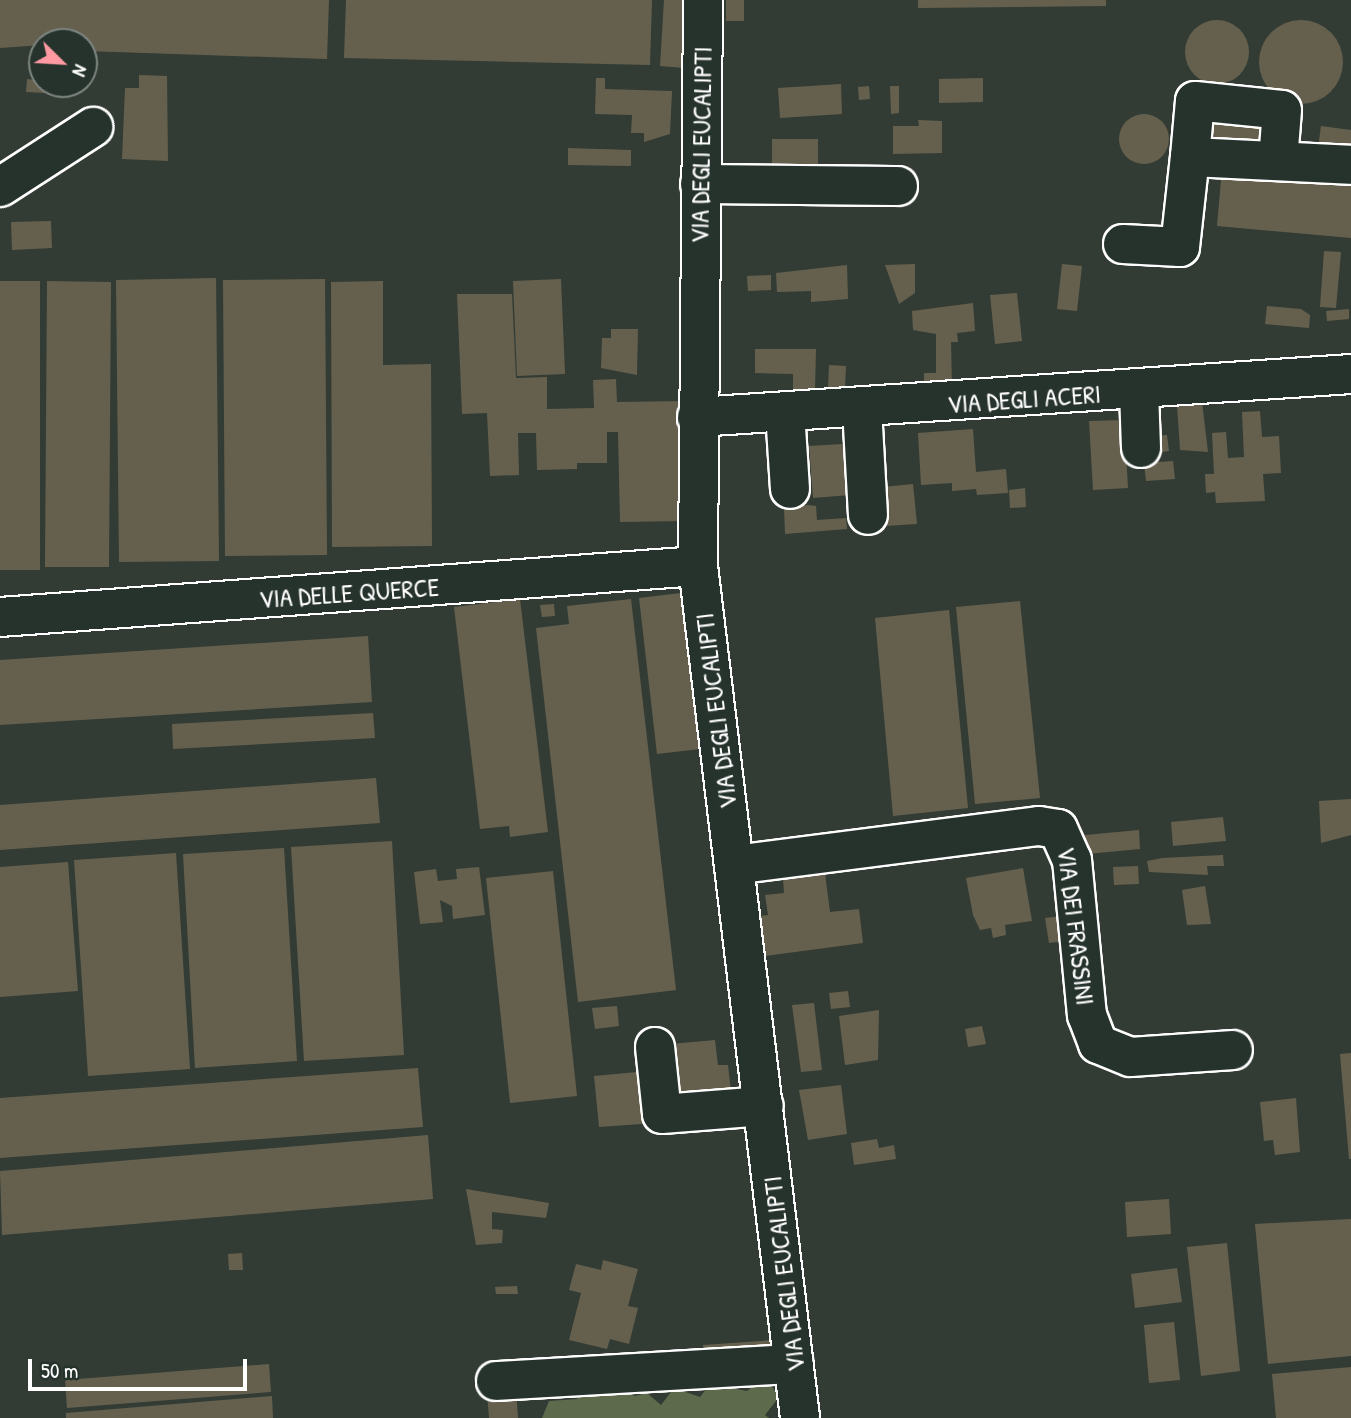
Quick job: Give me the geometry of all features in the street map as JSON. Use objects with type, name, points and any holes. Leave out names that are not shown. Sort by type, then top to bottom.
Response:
[{"type":"street","name":"VIA DEGLI EUCALIPTI","points":[[703,0],[697,417],[698,566],[800,1418]]},
{"type":"street","points":[[1123,244],[1180,247],[1195,101],[1282,110],[1278,161]]},
{"type":"street","points":[[0,187],[93,127]]},
{"type":"street","points":[[1190,157],[1351,165]]},
{"type":"street","points":[[700,184],[898,186]]},
{"type":"street","name":"VIA DEGLI ACERI","points":[[697,417],[1139,391],[1351,374]]},
{"type":"street","points":[[1139,391],[1141,448]]},
{"type":"street","points":[[862,408],[868,515]]},
{"type":"street","points":[[785,412],[790,489]]},
{"type":"street","name":"VIA DELLE QUERCE","points":[[0,617],[698,566]]},
{"type":"street","name":"VIA DEI FRASSINI","points":[[734,865],[1039,826],[1058,829],[1072,860],[1087,1015],[1098,1044],[1131,1057],[1233,1050]]},
{"type":"street","points":[[655,1046],[662,1114],[764,1106]]},
{"type":"street","points":[[496,1381],[794,1364]]},
{"type":"green space","points":[[710,1384],[747,1391],[756,1384],[772,1387],[779,1397],[765,1415],[769,1418],[542,1418],[549,1401],[577,1399],[581,1393],[625,1388],[634,1396],[647,1393],[661,1405],[674,1388],[700,1397]]},
{"type":"building","points":[[0,0],[329,0],[327,59],[98,51],[98,28],[28,28],[28,46],[0,48]]},
{"type":"building","points":[[346,0],[652,0],[650,65],[344,58]]},
{"type":"building","points":[[664,0],[689,0],[684,68],[660,66]]},
{"type":"building","points":[[726,0],[744,0],[744,21],[726,21]]},
{"type":"building","points":[[918,0],[1106,0],[1106,6],[918,8]]},
{"type":"building","points":[[1211,20],[1223,20],[1240,29],[1247,40],[1247,64],[1240,75],[1223,84],[1211,84],[1199,79],[1190,70],[1185,58],[1185,46],[1190,34],[1199,25]]},
{"type":"building","points":[[1301,20],[1317,23],[1331,32],[1340,46],[1343,62],[1340,78],[1331,92],[1317,101],[1301,104],[1285,101],[1271,92],[1262,78],[1259,62],[1262,46],[1271,32],[1285,23]]},
{"type":"building","points":[[139,75],[167,76],[168,161],[122,159],[125,88],[139,88]]},
{"type":"building","points":[[596,78],[605,78],[605,89],[672,91],[670,134],[644,142],[644,133],[631,133],[632,115],[595,114]]},
{"type":"building","points":[[983,78],[983,102],[939,103],[939,79]]},
{"type":"building","points":[[841,84],[842,114],[780,118],[778,88]]},
{"type":"building","points":[[869,86],[870,99],[859,100],[858,87]]},
{"type":"building","points":[[890,86],[899,86],[899,113],[891,114]]},
{"type":"building","points":[[1144,114],[1162,121],[1169,139],[1162,157],[1144,164],[1126,157],[1119,139],[1126,121]]},
{"type":"building","points":[[1215,114],[1277,120],[1274,151],[1211,144]]},
{"type":"building","points":[[918,120],[942,121],[942,153],[893,154],[893,126],[919,126]]},
{"type":"building","points":[[1321,126],[1351,130],[1351,157],[1317,155]]},
{"type":"building","points":[[772,139],[818,139],[818,176],[772,177]]},
{"type":"building","points":[[568,148],[631,150],[631,166],[568,165]]},
{"type":"building","points":[[1222,169],[1351,181],[1351,238],[1217,226]]},
{"type":"building","points":[[51,221],[52,248],[12,250],[11,222]]},
{"type":"building","points":[[1324,251],[1341,252],[1336,308],[1320,307]]},
{"type":"building","points":[[915,264],[915,293],[899,304],[885,265]]},
{"type":"building","points":[[1062,264],[1082,266],[1077,311],[1057,309]]},
{"type":"building","points":[[847,265],[848,299],[811,302],[811,291],[777,292],[776,273]]},
{"type":"building","points":[[771,275],[771,290],[748,291],[747,276]]},
{"type":"building","points":[[216,278],[219,561],[119,562],[116,280]]},
{"type":"building","points":[[325,279],[327,555],[225,556],[223,280]]},
{"type":"building","points":[[561,279],[565,374],[517,376],[513,281]]},
{"type":"building","points":[[0,281],[40,281],[40,570],[0,570]]},
{"type":"building","points":[[47,281],[111,282],[109,567],[45,567]]},
{"type":"building","points":[[383,281],[383,365],[431,364],[432,546],[332,547],[331,282]]},
{"type":"building","points":[[1017,293],[1022,341],[995,344],[990,295]]},
{"type":"building","points":[[457,294],[512,294],[516,378],[547,377],[547,409],[594,408],[593,380],[616,379],[617,402],[684,401],[686,521],[620,522],[618,432],[607,432],[607,463],[577,463],[577,469],[537,470],[536,433],[518,433],[519,475],[490,476],[487,413],[462,414]]},
{"type":"building","points":[[973,303],[975,331],[957,333],[958,342],[951,342],[952,386],[924,388],[924,373],[936,373],[936,334],[913,330],[912,311]]},
{"type":"building","points":[[1267,306],[1301,309],[1310,315],[1309,328],[1265,324]]},
{"type":"building","points":[[1349,309],[1349,319],[1327,321],[1326,311]]},
{"type":"building","points":[[611,329],[638,329],[637,375],[601,368],[602,338],[611,338]]},
{"type":"building","points":[[755,349],[816,349],[815,389],[793,389],[793,374],[755,373]]},
{"type":"building","points":[[829,365],[846,366],[845,390],[828,389]]},
{"type":"building","points":[[1202,402],[1208,452],[1180,450],[1177,404]]},
{"type":"building","points":[[1260,411],[1262,437],[1279,436],[1281,473],[1263,474],[1265,501],[1216,503],[1215,492],[1206,493],[1205,474],[1214,474],[1212,433],[1226,432],[1228,458],[1244,457],[1242,412]]},
{"type":"building","points":[[1124,420],[1128,488],[1093,490],[1089,421]]},
{"type":"building","points":[[973,429],[976,472],[1006,469],[1008,493],[977,495],[976,489],[952,491],[952,483],[921,485],[918,433]]},
{"type":"building","points":[[1167,435],[1169,451],[1155,453],[1154,436]]},
{"type":"building","points":[[858,443],[862,494],[813,498],[809,446]]},
{"type":"building","points":[[1173,461],[1175,479],[1146,481],[1144,463]]},
{"type":"building","points":[[913,484],[917,524],[886,526],[883,487]]},
{"type":"building","points":[[1025,488],[1026,507],[1010,508],[1009,490]]},
{"type":"building","points":[[816,506],[817,520],[846,518],[847,529],[785,534],[784,507]]},
{"type":"building","points":[[681,593],[700,749],[657,754],[639,598]]},
{"type":"building","points":[[520,599],[548,832],[510,837],[509,826],[480,829],[454,607]]},
{"type":"building","points":[[631,599],[676,990],[578,1002],[536,628],[569,624],[567,606]]},
{"type":"building","points":[[1020,601],[1040,798],[975,804],[956,607]]},
{"type":"building","points":[[554,604],[555,616],[542,617],[540,605]]},
{"type":"building","points":[[949,610],[968,808],[893,816],[875,618]]},
{"type":"building","points":[[368,636],[372,702],[0,725],[0,660]]},
{"type":"building","points":[[373,713],[375,738],[173,749],[172,724]]},
{"type":"building","points":[[376,778],[380,823],[0,850],[0,805]]},
{"type":"building","points":[[1351,799],[1351,835],[1321,843],[1319,801]]},
{"type":"building","points":[[1223,817],[1226,841],[1173,846],[1171,822]]},
{"type":"building","points":[[1139,830],[1140,849],[1087,854],[1085,835]]},
{"type":"building","points":[[392,841],[404,1055],[304,1061],[291,847]]},
{"type":"building","points":[[284,848],[297,1061],[195,1068],[183,854]]},
{"type":"building","points":[[176,853],[190,1069],[88,1076],[74,860]]},
{"type":"building","points":[[1223,855],[1224,866],[1207,866],[1208,875],[1149,872],[1147,861],[1162,858]]},
{"type":"building","points":[[68,862],[78,991],[0,997],[0,867]]},
{"type":"building","points":[[1138,866],[1139,884],[1114,885],[1113,867]]},
{"type":"building","points":[[479,867],[485,915],[453,919],[452,906],[440,900],[443,922],[420,924],[414,872],[436,869],[438,881],[457,879],[456,869]]},
{"type":"building","points":[[1023,868],[1032,921],[1005,925],[1006,935],[993,938],[991,928],[980,930],[973,915],[966,878]]},
{"type":"building","points":[[553,871],[577,1096],[510,1103],[486,878]]},
{"type":"building","points":[[825,873],[830,912],[859,909],[863,943],[765,956],[760,916],[768,915],[765,895],[784,893],[783,879]]},
{"type":"building","points":[[1205,886],[1211,924],[1187,925],[1182,890]]},
{"type":"building","points":[[1069,915],[1073,940],[1049,943],[1045,918]]},
{"type":"building","points":[[848,991],[850,1007],[831,1009],[829,993]]},
{"type":"building","points":[[814,1003],[822,1070],[801,1072],[792,1005]]},
{"type":"building","points":[[617,1006],[619,1026],[595,1029],[592,1008]]},
{"type":"building","points":[[879,1010],[878,1060],[845,1065],[839,1016]]},
{"type":"building","points":[[982,1026],[986,1044],[968,1047],[965,1029]]},
{"type":"building","points":[[715,1040],[718,1065],[728,1065],[732,1100],[676,1105],[671,1044]]},
{"type":"building","points":[[1351,1053],[1351,1159],[1349,1159],[1340,1054]]},
{"type":"building","points":[[418,1068],[423,1127],[0,1158],[0,1098]]},
{"type":"building","points":[[648,1071],[655,1123],[599,1127],[594,1076]]},
{"type":"building","points":[[841,1085],[847,1134],[808,1140],[799,1090]]},
{"type":"building","points":[[1296,1098],[1300,1152],[1275,1155],[1273,1140],[1264,1141],[1260,1102]]},
{"type":"building","points":[[428,1135],[433,1199],[2,1235],[0,1171]]},
{"type":"building","points":[[877,1139],[879,1148],[894,1145],[896,1159],[854,1165],[851,1143]]},
{"type":"building","points":[[466,1189],[549,1203],[546,1218],[492,1212],[492,1229],[503,1230],[502,1243],[476,1245]]},
{"type":"building","points":[[1169,1199],[1171,1234],[1127,1237],[1125,1202]]},
{"type":"building","points":[[1351,1219],[1351,1356],[1268,1364],[1255,1224]]},
{"type":"building","points":[[1227,1243],[1240,1371],[1201,1376],[1187,1247]]},
{"type":"building","points":[[242,1253],[243,1270],[229,1270],[228,1254]]},
{"type":"building","points":[[603,1260],[638,1269],[628,1306],[638,1308],[629,1344],[610,1339],[607,1349],[569,1340],[581,1293],[569,1290],[576,1264],[601,1270]]},
{"type":"building","points":[[1177,1268],[1182,1302],[1135,1308],[1131,1274]]},
{"type":"building","points":[[517,1286],[518,1294],[496,1294],[495,1287]]},
{"type":"building","points":[[1174,1322],[1180,1380],[1149,1383],[1144,1325]]},
{"type":"building","points":[[774,1340],[776,1356],[705,1367],[703,1345]]},
{"type":"building","points":[[269,1364],[271,1392],[67,1408],[65,1380]]},
{"type":"building","points":[[1351,1367],[1351,1418],[1276,1418],[1272,1374]]},
{"type":"building","points":[[516,1389],[518,1418],[489,1418],[487,1393]]},
{"type":"building","points":[[272,1396],[273,1418],[66,1418],[66,1413]]}]
